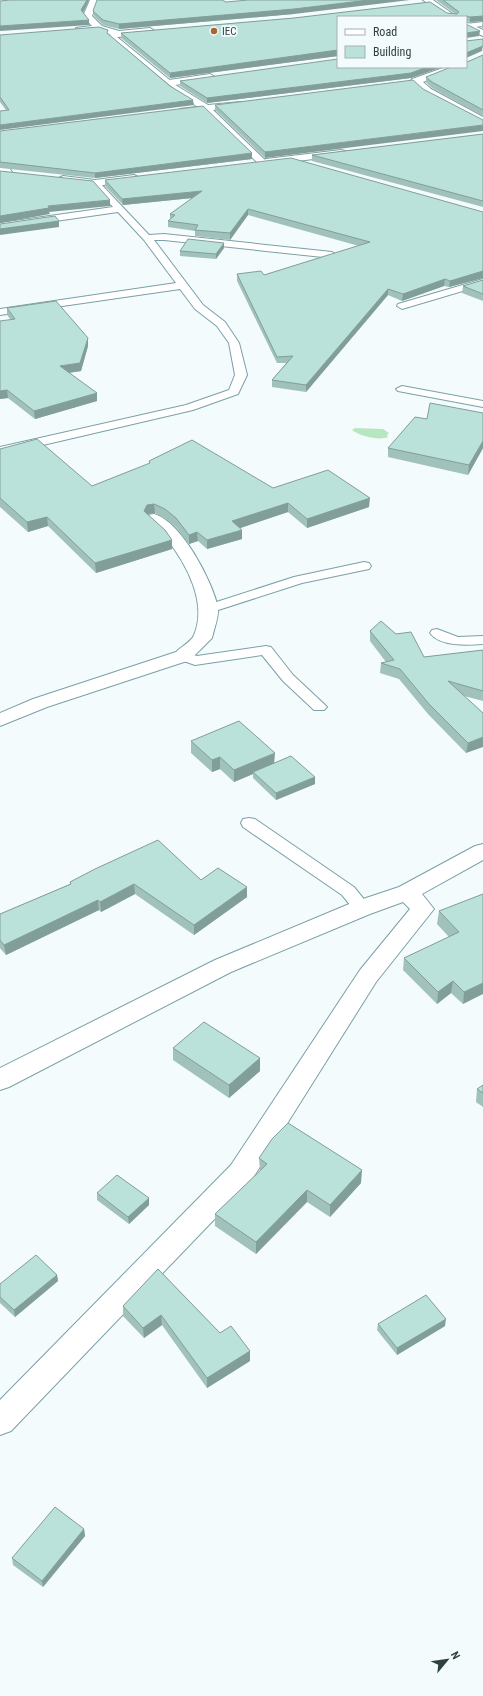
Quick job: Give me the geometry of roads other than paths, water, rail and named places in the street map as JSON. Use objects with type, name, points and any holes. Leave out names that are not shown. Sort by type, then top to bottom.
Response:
[{"type":"street","points":[[94,0],[87,16],[98,28]]},
{"type":"street","points":[[415,4],[429,1],[451,16]]},
{"type":"street","points":[[467,26],[481,38]]},
{"type":"street","points":[[66,31],[98,28],[119,34],[161,30]]},
{"type":"street","points":[[452,68],[413,82],[483,121]]},
{"type":"street","points":[[169,83],[223,76]]},
{"type":"street","points":[[247,165],[351,152]]},
{"type":"street","points":[[292,160],[315,168]]},
{"type":"street","points":[[2,169],[20,174]]},
{"type":"street","points":[[50,178],[95,183],[149,176]]},
{"type":"street","points":[[0,720],[40,703],[182,656],[203,638],[209,609],[199,578],[188,557],[171,534],[154,519]]},
{"type":"street","points":[[0,1080],[223,966],[362,908],[407,892],[483,851]]},
{"type":"street","points":[[0,1421],[241,1173],[368,976],[423,910],[407,892]]},
{"type":"lane","points":[[467,26],[483,24]]},
{"type":"lane","points":[[119,34],[112,37],[169,83],[206,108],[263,163]]},
{"type":"lane","points":[[174,112],[244,103]]},
{"type":"lane","points":[[0,451],[189,408],[234,392],[240,375],[234,343],[221,324],[199,306],[147,238],[95,183]]},
{"type":"lane","points":[[0,226],[121,209]]},
{"type":"lane","points":[[147,238],[164,238],[332,255]]},
{"type":"lane","points":[[402,306],[483,282]]},
{"type":"lane","points":[[0,312],[183,284]]},
{"type":"lane","points":[[402,390],[483,404]]},
{"type":"lane","points":[[209,609],[299,580],[364,566]]},
{"type":"lane","points":[[437,633],[456,641],[483,640]]},
{"type":"lane","points":[[182,656],[196,662],[266,650],[288,678],[319,707]]},
{"type":"lane","points":[[249,823],[348,891],[362,908]]},
{"type":"place","name":"IEC","points":[[214,31]]}]
